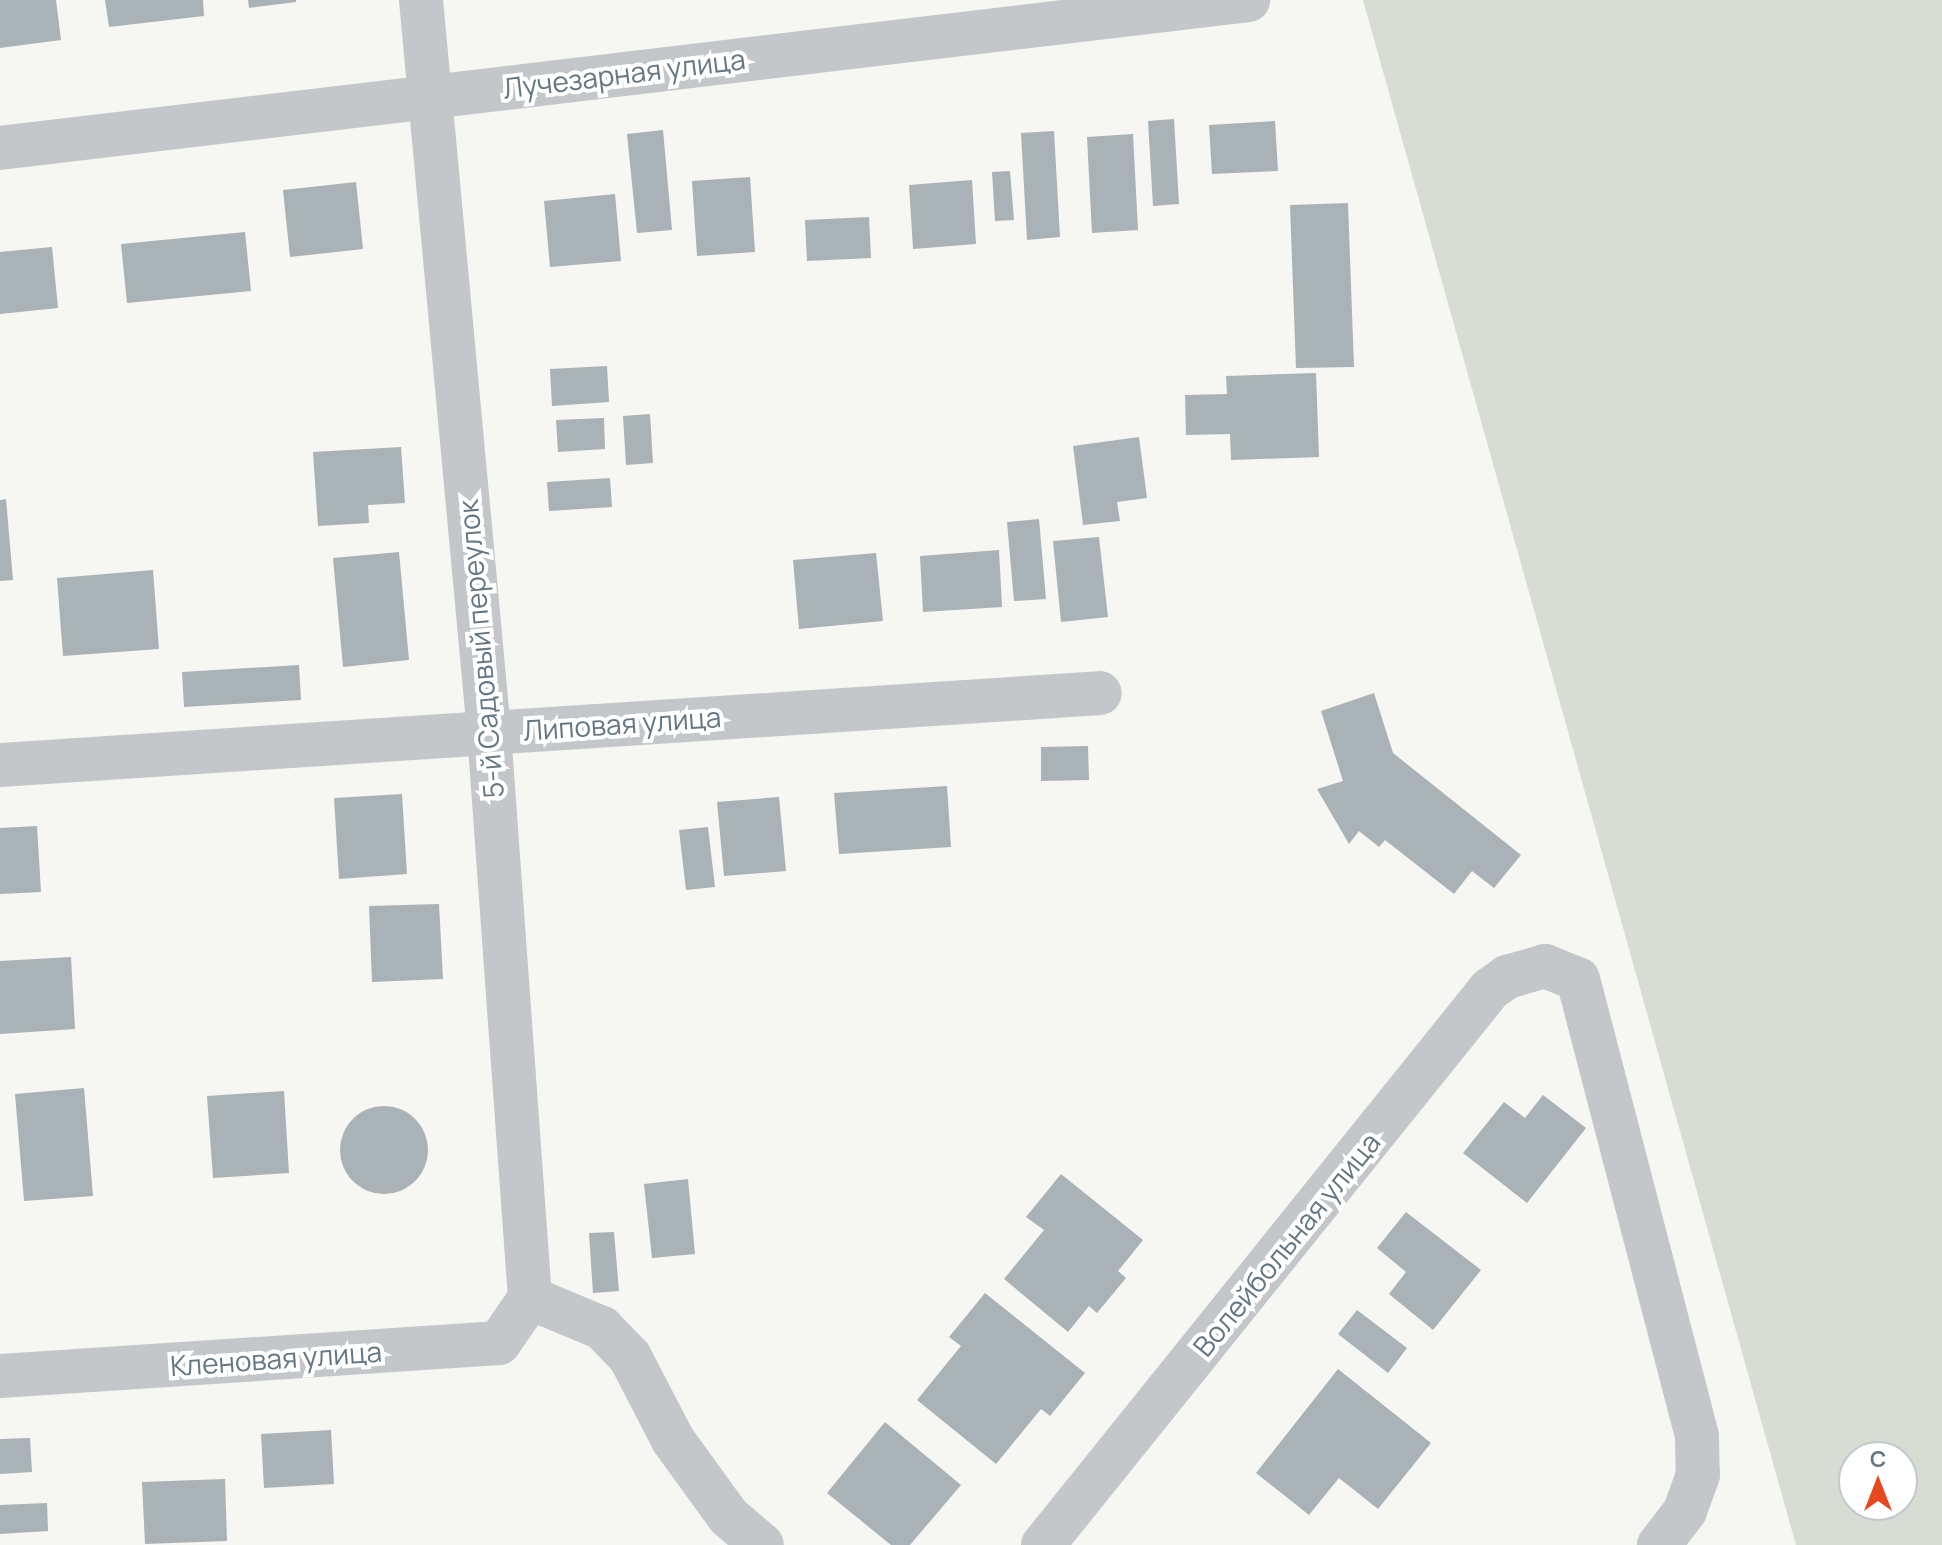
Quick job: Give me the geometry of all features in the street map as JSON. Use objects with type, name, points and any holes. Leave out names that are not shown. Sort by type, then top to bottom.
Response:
[{"type":"street","name":"5-й Садовый переулок","points":[[421,0],[489,732],[530,1298]]},
{"type":"street","name":"Лучезарная улица","points":[[0,148],[1248,0]]},
{"type":"street","name":"Липовая улица","points":[[0,765],[1100,693]]},
{"type":"street","name":"Волейбольная улица","points":[[1043,1545],[1490,989],[1507,977],[1545,966],[1578,979],[1697,1436],[1698,1475],[1685,1511],[1659,1545]]},
{"type":"street","name":"Кленовая улица","points":[[0,1376],[499,1343],[530,1298]]},
{"type":"street","points":[[530,1298],[602,1328],[630,1357],[673,1440],[729,1517],[762,1545]]},
{"type":"shaded area","points":[[1363,0],[1942,0],[1942,1545],[1796,1545]]},
{"type":"building","points":[[0,0],[56,0],[61,40],[0,48]]},
{"type":"building","points":[[105,0],[203,0],[204,16],[109,27]]},
{"type":"building","points":[[248,0],[296,0],[296,2],[249,8]]},
{"type":"building","points":[[1174,119],[1179,204],[1153,206],[1148,121]]},
{"type":"building","points":[[1275,121],[1278,171],[1212,174],[1209,125]]},
{"type":"building","points":[[663,130],[672,230],[637,233],[627,134]]},
{"type":"building","points":[[1054,131],[1060,237],[1027,240],[1021,133]]},
{"type":"building","points":[[1133,134],[1138,230],[1092,233],[1087,137]]},
{"type":"building","points":[[1010,171],[1014,220],[995,221],[992,172]]},
{"type":"building","points":[[750,177],[755,252],[697,256],[692,181]]},
{"type":"building","points":[[972,180],[976,244],[913,249],[909,185]]},
{"type":"building","points":[[356,182],[363,249],[290,257],[283,190]]},
{"type":"building","points":[[615,194],[621,261],[550,267],[544,201]]},
{"type":"building","points":[[1348,203],[1354,367],[1296,368],[1290,205]]},
{"type":"building","points":[[869,217],[871,258],[807,261],[805,220]]},
{"type":"building","points":[[245,232],[251,291],[127,303],[121,244]]},
{"type":"building","points":[[52,247],[58,308],[0,314],[0,252]]},
{"type":"building","points":[[607,366],[609,402],[552,406],[550,369]]},
{"type":"building","points":[[1316,373],[1319,457],[1231,460],[1230,434],[1186,435],[1185,395],[1227,394],[1226,376]]},
{"type":"building","points":[[650,414],[653,463],[626,465],[623,416]]},
{"type":"building","points":[[604,418],[605,449],[558,452],[556,420]]},
{"type":"building","points":[[1139,437],[1147,498],[1117,502],[1120,521],[1083,525],[1073,446]]},
{"type":"building","points":[[401,447],[405,503],[368,505],[369,523],[318,526],[313,452]]},
{"type":"building","points":[[610,478],[612,507],[549,511],[547,482]]},
{"type":"building","points":[[6,499],[13,580],[0,581],[0,500]]},
{"type":"building","points":[[1039,519],[1046,599],[1014,601],[1007,522]]},
{"type":"building","points":[[1099,537],[1108,617],[1061,622],[1053,541]]},
{"type":"building","points":[[999,550],[1002,607],[923,612],[920,556]]},
{"type":"building","points":[[399,552],[409,660],[343,667],[333,558]]},
{"type":"building","points":[[876,553],[883,621],[799,629],[793,560]]},
{"type":"building","points":[[153,570],[159,649],[63,656],[57,578]]},
{"type":"building","points":[[299,665],[301,700],[184,707],[182,672]]},
{"type":"building","points":[[1374,693],[1393,753],[1521,855],[1494,888],[1472,871],[1454,894],[1385,840],[1379,847],[1359,831],[1349,844],[1317,789],[1343,781],[1321,711]]},
{"type":"building","points":[[1088,746],[1089,780],[1041,781],[1041,747]]},
{"type":"building","points":[[947,786],[951,847],[839,854],[834,793]]},
{"type":"building","points":[[402,794],[407,874],[339,879],[334,798]]},
{"type":"building","points":[[779,797],[786,871],[724,876],[717,802]]},
{"type":"building","points":[[37,826],[41,892],[0,894],[0,828]]},
{"type":"building","points":[[708,827],[715,887],[686,890],[679,830]]},
{"type":"building","points":[[439,904],[443,979],[372,982],[369,906]]},
{"type":"building","points":[[71,957],[75,1029],[0,1034],[0,961]]},
{"type":"building","points":[[84,1088],[93,1196],[24,1201],[15,1094]]},
{"type":"building","points":[[284,1091],[289,1173],[213,1178],[207,1096]]},
{"type":"building","points":[[1543,1095],[1586,1128],[1527,1203],[1463,1153],[1504,1102],[1525,1118]]},
{"type":"building","points":[[384,1106],[409,1113],[421,1125],[428,1150],[421,1175],[409,1187],[384,1194],[359,1187],[347,1175],[340,1150],[347,1125],[359,1113]]},
{"type":"building","points":[[1061,1174],[1143,1240],[1118,1271],[1126,1278],[1097,1313],[1089,1306],[1068,1332],[1004,1279],[1044,1230],[1026,1217]]},
{"type":"building","points":[[688,1179],[695,1254],[652,1258],[644,1184]]},
{"type":"building","points":[[1406,1212],[1481,1270],[1433,1330],[1389,1294],[1406,1272],[1377,1248]]},
{"type":"building","points":[[614,1232],[619,1291],[593,1293],[589,1233]]},
{"type":"building","points":[[985,1293],[1085,1373],[1050,1416],[1041,1409],[996,1464],[917,1400],[961,1346],[949,1337]]},
{"type":"building","points":[[1357,1310],[1407,1348],[1388,1373],[1338,1334]]},
{"type":"building","points":[[1338,1369],[1431,1443],[1378,1509],[1339,1478],[1309,1515],[1256,1473]]},
{"type":"building","points":[[885,1422],[961,1485],[910,1545],[891,1545],[827,1493]]},
{"type":"building","points":[[331,1430],[334,1484],[264,1488],[261,1434]]},
{"type":"building","points":[[30,1438],[32,1472],[0,1474],[0,1439]]},
{"type":"building","points":[[225,1479],[227,1541],[145,1544],[142,1482]]},
{"type":"building","points":[[47,1503],[48,1531],[0,1534],[0,1505]]}]
